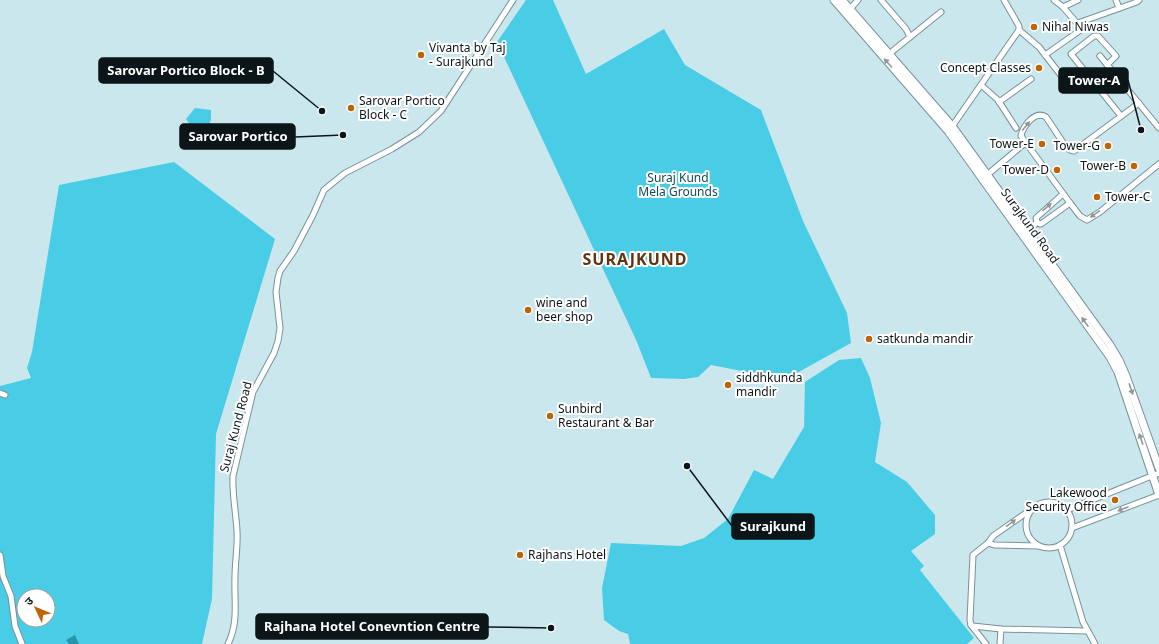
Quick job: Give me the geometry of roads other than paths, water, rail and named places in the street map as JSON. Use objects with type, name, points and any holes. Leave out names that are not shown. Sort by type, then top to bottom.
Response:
[{"type":"main road","name":"Surajkund Road","points":[[834,0],[950,128]]},
{"type":"main road","name":"Surajkund Road","points":[[842,0],[950,128],[1119,360],[1159,468]]},
{"type":"main road","name":"Surajkund Road","points":[[979,168],[987,175],[1114,363],[1156,474],[1159,495]]},
{"type":"street","points":[[850,9],[858,0]]},
{"type":"street","points":[[881,0],[906,28],[910,37]]},
{"type":"street","points":[[1004,0],[1019,26],[1019,30],[1045,55],[1070,87]]},
{"type":"street","points":[[1045,55],[1081,30],[1082,27],[1063,7],[1054,0]]},
{"type":"street","points":[[1063,7],[1078,0]]},
{"type":"street","points":[[1116,0],[1119,8]]},
{"type":"street","points":[[1078,23],[1139,0]]},
{"type":"street","name":"Suraj Kund Road","points":[[228,644],[234,632],[236,622],[235,579],[238,536],[232,487],[233,476],[253,392],[274,353],[278,341],[280,328],[276,285],[280,271],[294,251],[327,186],[345,173],[392,149],[419,132],[441,111],[512,1]]},
{"type":"street","points":[[889,54],[941,12]]},
{"type":"street","points":[[950,128],[1019,30]]},
{"type":"street","points":[[1107,65],[1116,56],[1115,53],[1098,36],[1094,36],[1071,54],[1121,116]]},
{"type":"street","points":[[1100,56],[1159,128]]},
{"type":"street","points":[[999,102],[1031,79]]},
{"type":"street","points":[[981,85],[999,102],[1016,128]]},
{"type":"street","points":[[1139,103],[1074,151],[1066,147],[1046,117],[1042,115],[1038,115],[1028,123],[1022,131],[1021,136],[1080,216],[1087,220],[1100,212],[1159,164]]},
{"type":"street","points":[[987,175],[1025,143]]},
{"type":"street","points":[[1027,235],[1037,222],[1036,218],[1063,194]]},
{"type":"street","points":[[1037,222],[1038,224],[1041,224],[1070,203]]},
{"type":"street","points":[[1067,510],[1156,474]]},
{"type":"street","points":[[1072,528],[1159,495]]},
{"type":"street","points":[[986,644],[971,624],[970,620],[973,556],[975,553],[988,543],[993,536],[1044,502],[1061,504],[1072,518],[1072,528],[1068,538],[1060,545],[1050,548],[1039,546],[994,545],[988,543]]},
{"type":"street","points":[[1036,506],[1029,513],[1026,522],[1027,532],[1032,540],[1039,546]]},
{"type":"street","points":[[1060,545],[1083,622],[1095,644]]},
{"type":"street","points":[[0,555],[3,576],[11,596],[15,626],[22,644]]},
{"type":"street","points":[[971,624],[973,626],[1001,629],[1087,631]]},
{"type":"street","points":[[1000,644],[1001,629]]},
{"type":"place","name":"Nihal Niwas","points":[[1034,27]]},
{"type":"place","name":"Vivanta by Taj - Surajkund","points":[[421,55]]},
{"type":"place","name":"Concept Classes","points":[[1039,68]]},
{"type":"place","name":"Sarovar Portico Block - C","points":[[351,108]]},
{"type":"place","name":"Sarovar Portico Block - B","points":[[322,111]]},
{"type":"place","name":"Tower-A","points":[[1141,130]]},
{"type":"place","name":"Sarovar Portico","points":[[343,135]]},
{"type":"place","name":"Tower-E","points":[[1042,144]]},
{"type":"place","name":"Tower-G","points":[[1108,146]]},
{"type":"place","name":"Tower-B","points":[[1134,166]]},
{"type":"place","name":"Tower-D","points":[[1057,170]]},
{"type":"place","name":"Tower-C","points":[[1097,197]]},
{"type":"place","name":"wine and beer shop","points":[[528,310]]},
{"type":"place","name":"satkunda mandir","points":[[869,339]]},
{"type":"place","name":"siddhkunda mandir","points":[[728,385]]},
{"type":"place","name":"Sunbird Restaurant & Bar","points":[[550,416]]},
{"type":"place","name":"Surajkund","points":[[687,466]]},
{"type":"place","name":"Lakewood Security Office","points":[[1115,500]]},
{"type":"place","name":"Rajhans Hotel","points":[[520,555]]},
{"type":"place","name":"Rajhana Hotel Conevntion Centre","points":[[551,628]]},
{"type":"district","name":"SURAJKUND","points":[[635,259]]},
{"type":"park label","name":"Suraj Kund Mela Grounds","points":[[678,185]]}]
